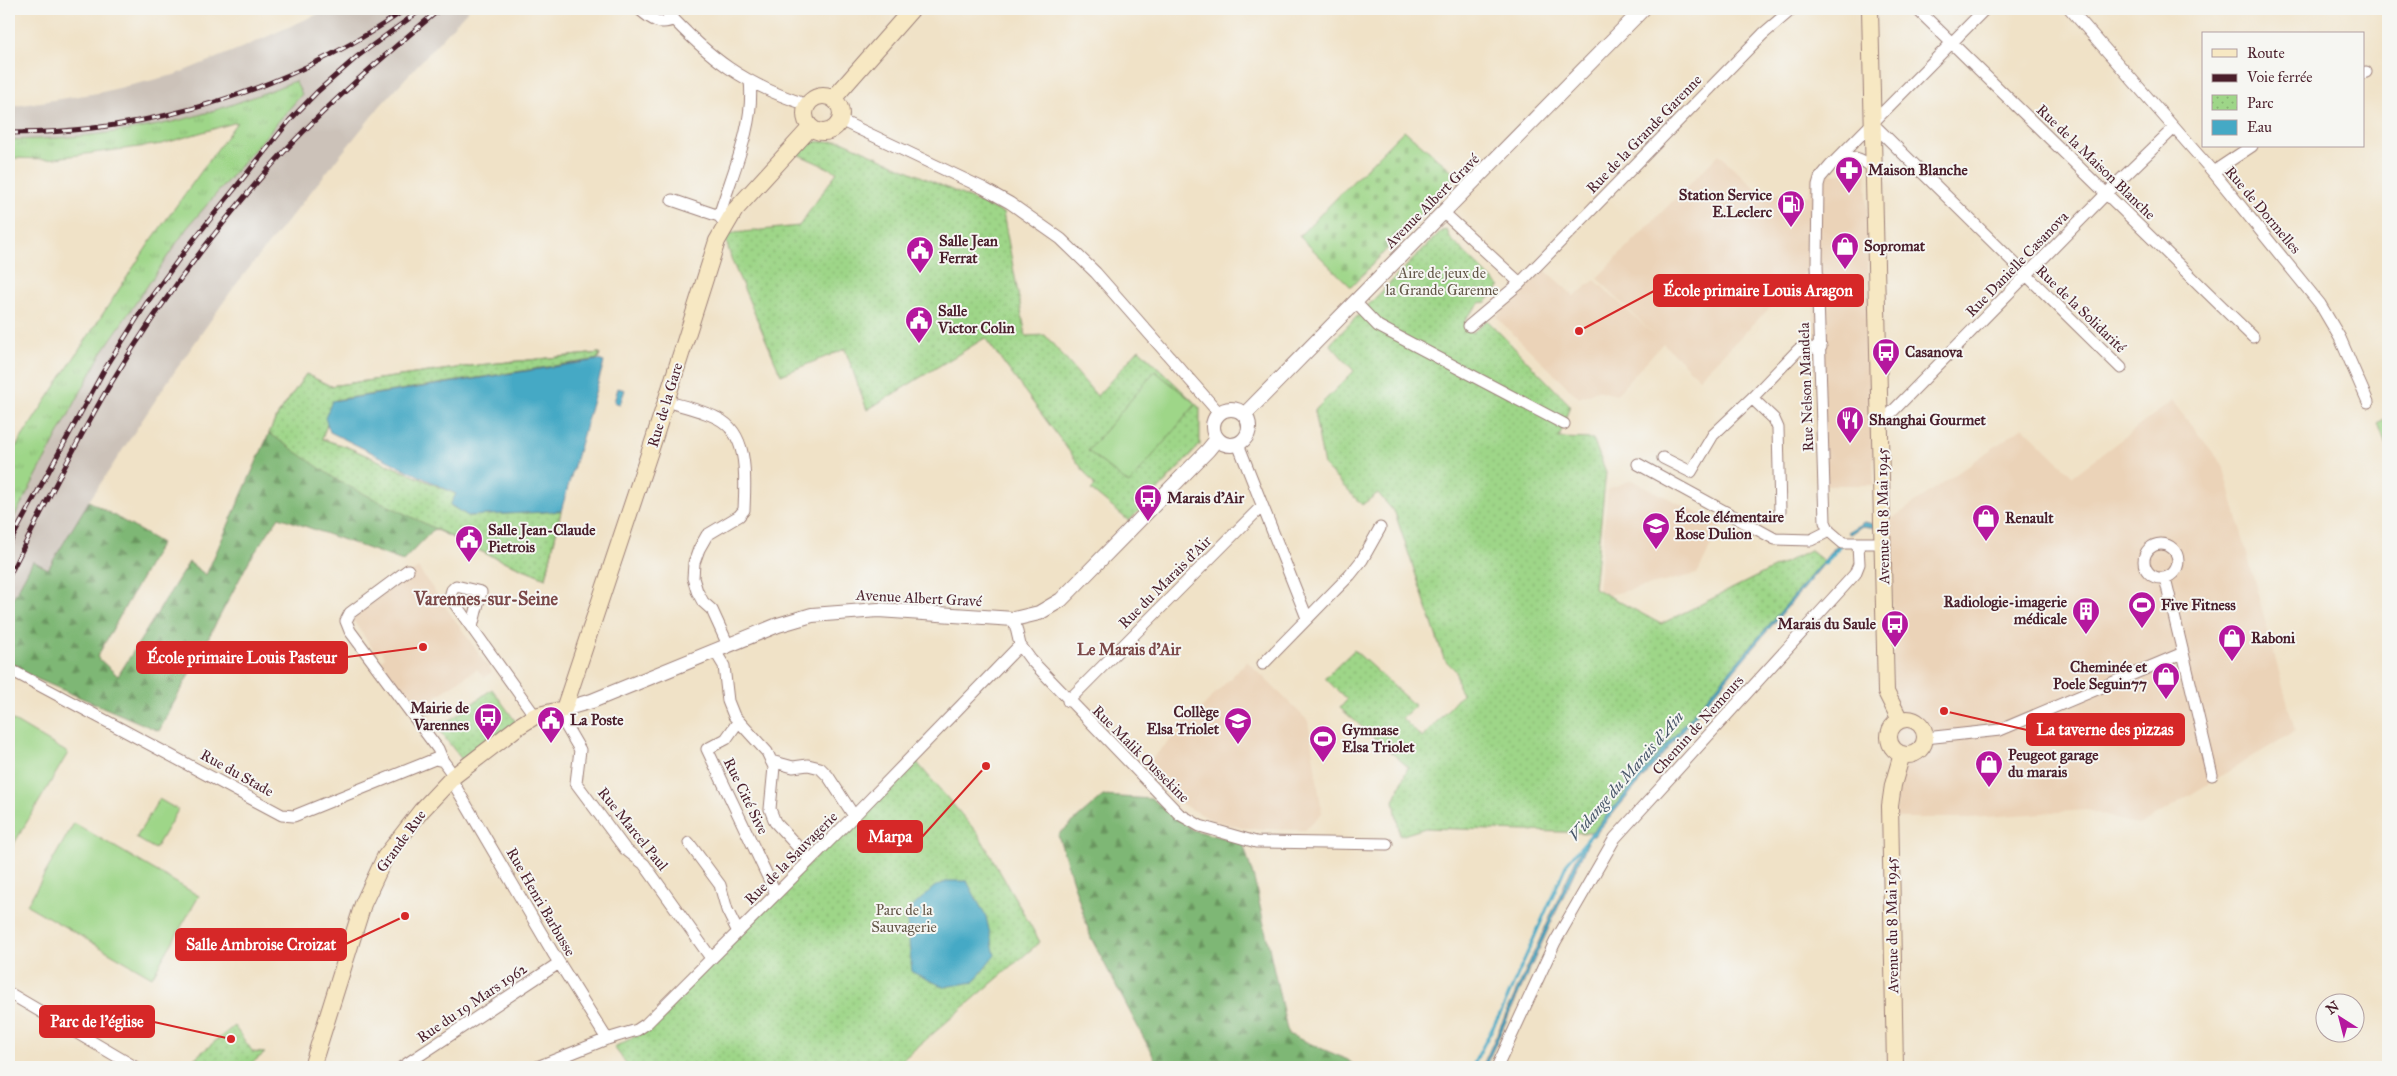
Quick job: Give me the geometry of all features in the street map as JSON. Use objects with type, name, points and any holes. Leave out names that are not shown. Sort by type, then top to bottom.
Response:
[{"type":"main road","points":[[833,99],[912,9]]},
{"type":"main road","name":"Avenue du 8 Mai 1945","points":[[1870,9],[1872,167],[1886,692],[1900,720]]},
{"type":"main road","points":[[822,96],[833,99],[839,105],[841,112],[840,120],[831,130],[817,130],[811,127],[806,117],[808,105],[822,96]]},
{"type":"main road","name":"Rue de la Gare","points":[[564,709],[717,242],[722,220],[735,210],[811,127]]},
{"type":"main road","name":"Grande Rue","points":[[312,1067],[363,904],[376,874],[399,838],[453,777],[535,716],[564,709]]},
{"type":"main road","points":[[1900,720],[1916,720],[1923,728],[1925,738],[1917,752],[1902,754],[1893,748],[1889,738],[1892,727],[1900,720]]},
{"type":"main road","name":"Avenue du 8 Mai 1945","points":[[1895,1067],[1890,806],[1893,785],[1902,754]]},
{"type":"street","points":[[639,9],[658,22],[665,24],[674,19]]},
{"type":"street","points":[[664,9],[713,58],[750,81],[808,105]]},
{"type":"street","name":"Avenue Albert Gravé","points":[[1244,415],[1643,9]]},
{"type":"street","name":"Rue de la Grande Garenne","points":[[1470,326],[1520,283],[1763,34],[1792,9]]},
{"type":"street","name":"Rue de la Maison Blanche","points":[[1917,9],[2253,337]]},
{"type":"street","name":"Rue Nelson Mandela","points":[[1830,531],[1825,522],[1817,265],[1818,185],[1820,178],[1985,9]]},
{"type":"street","name":"Rue de Dormelles","points":[[2070,9],[2213,172],[2320,304],[2340,338],[2368,402]]},
{"type":"street","points":[[672,200],[722,220],[748,121],[751,94],[750,81]]},
{"type":"street","points":[[840,120],[983,188],[1010,203],[1061,239],[1096,273],[1219,413]]},
{"type":"street","name":"Rue de la Solidarité","points":[[1872,123],[2120,368]]},
{"type":"street","name":"Rue Danielle Casanova","points":[[1880,419],[1890,414],[2106,194],[2174,128]]},
{"type":"street","points":[[2213,172],[2249,148]]},
{"type":"street","points":[[1837,159],[1853,156],[1860,158],[1872,167]]},
{"type":"street","points":[[1444,213],[1520,283]]},
{"type":"street","points":[[1355,302],[1378,326],[1564,424]]},
{"type":"street","points":[[1664,458],[1692,472],[1713,435],[1798,350],[1821,347]]},
{"type":"street","points":[[1752,398],[1774,419],[1778,428],[1780,512]]},
{"type":"street","points":[[665,401],[719,418],[729,426],[740,445],[744,467],[744,510],[739,516],[707,536],[698,549],[693,578],[703,602],[712,610],[728,645]]},
{"type":"street","points":[[1234,410],[1244,415],[1248,431],[1243,441],[1238,444],[1226,445],[1216,439],[1213,423],[1219,413],[1234,410]]},
{"type":"street","name":"Avenue Albert Gravé","points":[[564,709],[592,701],[778,625],[812,615],[878,610],[1014,619],[1040,613],[1061,600],[1216,439]]},
{"type":"street","points":[[1238,444],[1307,618]]},
{"type":"street","points":[[1638,464],[1775,539],[1811,540],[1830,531],[1843,543],[1883,543]]},
{"type":"street","name":"Rue du Marais d'Air","points":[[1068,701],[1262,506]]},
{"type":"street","points":[[1263,664],[1362,560],[1380,528]]},
{"type":"street","name":"Chemin de Nemours","points":[[1497,1067],[1554,942],[1615,838],[1855,574],[1859,564],[1858,544]]},
{"type":"street","points":[[408,570],[350,613],[346,621],[350,631],[438,749],[453,777]]},
{"type":"street","points":[[2165,578],[2212,775]]},
{"type":"street","points":[[1014,619],[1020,645]]},
{"type":"street","points":[[472,627],[535,716]]},
{"type":"street","name":"Rue Malik Oussekine","points":[[1020,645],[1068,701],[1179,814],[1200,826],[1256,842],[1387,844]]},
{"type":"street","name":"Rue de la Sauvagerie","points":[[537,1067],[607,1039],[637,1030],[646,1024],[854,816],[1020,645]]},
{"type":"street","points":[[715,651],[724,666],[728,701],[738,722],[767,752],[771,761],[793,767],[808,765],[820,768],[828,776],[854,816]]},
{"type":"street","points":[[1925,738],[2000,730],[2183,654]]},
{"type":"street","name":"Rue du Stade","points":[[9,669],[282,815],[294,816],[427,760],[443,760]]},
{"type":"street","name":"Rue Marcel Paul","points":[[564,709],[566,726],[580,750],[576,783],[625,849],[644,864],[712,958]]},
{"type":"street","name":"Rue Cité Sive","points":[[738,722],[726,739],[707,749],[776,894]]},
{"type":"street","name":"Rue Cité Sive","points":[[771,761],[774,767],[770,809],[774,822],[810,860]]},
{"type":"street","name":"Rue Henri Barbusse","points":[[453,777],[559,963],[607,1039]]},
{"type":"street","points":[[689,843],[720,885],[726,910],[738,932]]},
{"type":"street","name":"Rue du 19 Mars 1962","points":[[402,1067],[559,963]]},
{"type":"street","points":[[9,993],[135,1067]]},
{"type":"shaded area","points":[[329,9],[469,9],[380,106],[234,287],[168,381],[89,501],[48,569],[33,561],[9,606],[9,527],[102,352],[187,228],[302,94],[295,81],[228,107],[154,126],[70,138],[9,140],[9,107],[98,93],[174,75],[246,46]]},
{"type":"shaded area","points":[[1719,154],[1760,193],[1809,196],[1812,175],[1866,171],[1874,485],[1819,485],[1813,265],[1699,378],[1663,343],[1616,395],[1597,390],[1579,398],[1496,317],[1544,269],[1574,296],[1595,280],[1659,340],[1597,278]]},
{"type":"shaded area","points":[[2172,401],[2223,465],[2295,731],[2139,826],[2087,810],[1971,818],[1896,818],[1890,520],[2023,427],[2073,476]]},
{"type":"shaded area","name":"École élémentaire Rose Dulion","points":[[1632,480],[1722,525],[1697,574],[1608,595],[1598,589],[1608,489]]},
{"type":"shaded area","points":[[418,568],[492,672],[484,678],[477,669],[441,693],[427,704],[433,714],[424,721],[381,660],[385,657],[381,650],[376,653],[351,618]]},
{"type":"shaded area","name":"Collège Elsa Triolet","points":[[1247,661],[1308,721],[1322,813],[1305,830],[1242,828],[1214,821],[1178,802],[1142,769]]},
{"type":"green space","points":[[295,81],[302,94],[187,228],[102,352],[9,527],[9,457],[150,242],[237,122],[162,144],[48,159],[9,158],[9,140],[81,136],[153,126],[207,113]]},
{"type":"green space","points":[[1404,130],[1457,175],[1351,287],[1299,236]]},
{"type":"green space","points":[[842,141],[1003,213],[1026,336],[1045,335],[1097,396],[1139,349],[1200,408],[1200,445],[1129,521],[1091,490],[1095,486],[985,338],[867,410],[845,349],[781,375],[732,261],[724,234],[799,226],[837,172],[795,153],[810,142]]},
{"type":"green space","name":"Aire de jeux de la Grande Garenne","points":[[1447,230],[1450,238],[1500,287],[1486,302],[1480,303],[1466,318],[1464,326],[1472,333],[1487,320],[1570,405],[1559,438],[1593,439],[1606,472],[1594,588],[1661,624],[1810,550],[1825,562],[1594,833],[1425,828],[1400,836],[1394,801],[1408,767],[1340,708],[1347,700],[1325,678],[1354,650],[1415,706],[1402,718],[1422,738],[1462,694],[1458,687],[1456,671],[1444,659],[1395,513],[1378,493],[1362,505],[1324,466],[1314,411],[1354,371],[1330,344],[1441,231]]},
{"type":"green space","points":[[600,353],[598,359],[335,400],[322,439],[347,447],[456,494],[451,506],[468,516],[561,511],[546,578],[489,555],[434,529],[403,561],[279,517],[249,561],[159,731],[9,667],[9,606],[33,561],[48,569],[89,501],[161,543],[97,657],[118,676],[189,562],[206,575],[276,418],[306,374],[330,386],[478,365]]},
{"type":"green space","points":[[600,353],[598,359],[335,400],[322,439],[347,447],[456,494],[451,506],[468,516],[561,511],[546,578],[489,555],[340,482],[269,433],[276,418],[306,374],[330,386],[478,365]]},
{"type":"green space","points":[[1155,371],[1196,404],[1129,484],[1088,451]]},
{"type":"green space","points":[[2388,417],[2388,451],[2378,424]]},
{"type":"green space","points":[[492,689],[516,722],[463,761],[438,729]]},
{"type":"green space","points":[[9,718],[68,753],[9,852]]},
{"type":"green space","name":"Parc de la Sauvagerie","points":[[914,759],[979,835],[1040,942],[894,1067],[629,1067],[614,1047],[636,1036]]},
{"type":"green space","points":[[1103,796],[1152,799],[1193,830],[1243,843],[1254,879],[1288,1034],[1348,1060],[1356,1067],[1159,1067],[1091,938],[1058,835]]},
{"type":"green space","points":[[159,799],[178,810],[155,849],[136,838]]},
{"type":"green space","points":[[74,823],[199,896],[152,977],[27,905]]},
{"type":"green space","points":[[234,1026],[253,1052],[265,1053],[252,1063],[254,1067],[195,1067],[191,1061]]},
{"type":"water","points":[[598,360],[604,362],[561,511],[468,516],[450,505],[456,494],[330,432],[325,418],[332,401]]},
{"type":"water","points":[[618,388],[625,390],[620,404],[614,402]]},
{"type":"water","points":[[1864,522],[1878,525],[1878,528],[1862,526],[1850,534],[1847,532]]},
{"type":"water","points":[[1837,545],[1839,546],[1594,836],[1589,836]]},
{"type":"water","points":[[1584,842],[1588,842],[1485,1067],[1482,1067]]},
{"type":"water","points":[[948,881],[967,881],[986,917],[995,955],[974,982],[944,987],[912,972],[906,913],[934,887]]},
{"type":"waterway","name":"Vidange du Marais d'Ain","points":[[1825,564],[1840,546]]},
{"type":"waterway","name":"Vidange du Marais d'Ain","points":[[1472,1067],[1503,1008],[1567,863],[1592,834]]},
{"type":"railway","points":[[9,133],[62,131],[114,125],[166,115],[217,101],[267,84],[315,63],[362,38],[406,9]]},
{"type":"railway","points":[[9,544],[103,372],[146,304],[187,248],[290,120],[317,92],[358,56],[422,9]]},
{"type":"railway","points":[[9,576],[69,458],[108,388],[143,332],[201,251],[264,174],[305,130],[371,68],[440,9]]},
{"type":"place","name":"Maison Blanche","points":[[1849,194]]},
{"type":"place","name":"Station Service E.Leclerc","points":[[1791,228]]},
{"type":"place","name":"Sopromat","points":[[1845,270]]},
{"type":"place","name":"Salle Jean Ferrat","points":[[920,274]]},
{"type":"place","name":"École primaire Louis Aragon","points":[[1579,331]]},
{"type":"place","name":"Salle Victor Colin","points":[[919,344]]},
{"type":"place","name":"Casanova","points":[[1886,376]]},
{"type":"place","name":"Shanghai Gourmet","points":[[1850,444]]},
{"type":"place","name":"Marais d'Air","points":[[1148,522]]},
{"type":"place","name":"Renault","points":[[1986,542]]},
{"type":"place","name":"École élémentaire Rose Dulion","points":[[1656,550]]},
{"type":"place","name":"Salle Jean-Claude Pietrois","points":[[469,563]]},
{"type":"place","name":"Five Fitness","points":[[2142,629]]},
{"type":"place","name":"Radiologie-imagerie médicale","points":[[2086,635]]},
{"type":"place","name":"École primaire Louis Pasteur","points":[[423,647]]},
{"type":"place","name":"Marais du Saule","points":[[1895,648]]},
{"type":"place","name":"Raboni","points":[[2232,662]]},
{"type":"place","name":"Cheminée et Poele Seguin77","points":[[2166,700]]},
{"type":"place","name":"La taverne des pizzas","points":[[1944,711]]},
{"type":"place","name":"Mairie de Varennes","points":[[488,741]]},
{"type":"place","name":"La Poste","points":[[551,744]]},
{"type":"place","name":"Collège Elsa Triolet","points":[[1238,745]]},
{"type":"place","name":"Gymnase Elsa Triolet","points":[[1323,763]]},
{"type":"place","name":"Marpa","points":[[986,766]]},
{"type":"place","name":"Peugeot garage du marais","points":[[1989,788]]},
{"type":"place","name":"Salle Ambroise Croizat","points":[[405,916]]},
{"type":"place","name":"Parc de l'église","points":[[231,1039]]},
{"type":"district","name":"Varennes-sur-Seine","points":[[486,599]]},
{"type":"district","name":"Le Marais d'Air","points":[[1129,649]]}]
